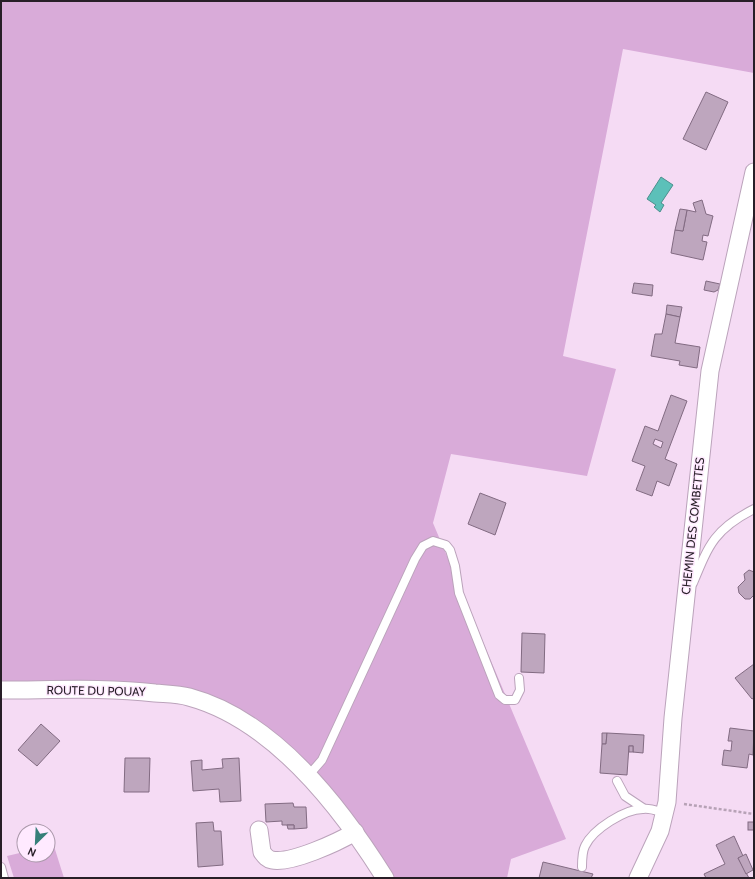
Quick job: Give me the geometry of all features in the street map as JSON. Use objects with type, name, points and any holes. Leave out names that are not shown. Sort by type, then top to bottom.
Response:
[{"type":"street","name":"CHEMIN DES COMBETTES","points":[[638,878],[652,851],[666,808],[673,718],[710,371],[754,172]]},
{"type":"street","name":"ROUTE DU POUAY","points":[[1,690],[130,690],[187,697],[216,706],[246,723],[276,747],[308,776],[355,832],[385,878]]},
{"type":"street","points":[[259,830],[262,852],[271,860],[282,860],[329,846],[355,832]]},
{"type":"lane","points":[[687,586],[691,587],[711,542],[718,533],[754,509]]},
{"type":"lane","points":[[308,776],[322,760],[415,559],[424,546],[432,541],[446,545],[450,550],[455,566],[459,593],[494,687],[499,695],[505,700],[515,700],[520,690],[519,678]]},
{"type":"lane","points":[[617,781],[625,796],[643,808]]},
{"type":"lane","points":[[582,867],[582,852],[589,839],[615,818],[633,810],[643,808],[666,808]]},
{"type":"lane","points":[[1,867],[4,878]]},
{"type":"path","points":[[666,808],[754,814]]},
{"type":"shaded area","points":[[1,1],[754,1],[754,73],[623,49],[563,356],[616,369],[587,476],[451,454],[433,523],[566,839],[511,859],[507,878],[391,878],[368,840],[224,701],[158,684],[1,682]]},
{"type":"shaded area","points":[[661,177],[673,185],[661,203],[664,205],[660,212],[654,207],[656,205],[647,199]]},
{"type":"shaded area","points":[[56,853],[64,878],[14,878],[7,856],[16,854],[16,863],[56,863]]},
{"type":"building","points":[[706,92],[728,102],[706,150],[683,139]]},
{"type":"building","points":[[702,200],[706,214],[713,216],[708,236],[703,235],[702,241],[707,242],[703,260],[671,253],[675,230],[683,231],[687,210],[696,212],[693,203]]},
{"type":"building","points":[[680,209],[687,210],[683,231],[675,230]]},
{"type":"building","points":[[706,281],[720,284],[718,290],[714,292],[704,290]]},
{"type":"building","points":[[634,283],[653,285],[652,296],[632,293]]},
{"type":"building","points":[[667,305],[682,307],[680,317],[666,314]]},
{"type":"building","points":[[666,314],[680,317],[675,343],[700,347],[697,368],[679,365],[680,361],[651,356],[655,334],[662,334]]},
{"type":"building","points":[[671,395],[687,401],[665,459],[677,464],[669,486],[657,481],[652,496],[636,490],[645,466],[632,461],[645,426],[658,431]],"holes":[[[655,439],[663,442],[661,448],[653,444]]]},
{"type":"building","points":[[480,493],[506,503],[495,535],[468,524]]},
{"type":"building","points":[[749,570],[754,572],[754,595],[750,599],[745,599],[739,593],[738,587],[745,580],[744,574]]},
{"type":"building","points":[[522,633],[545,634],[544,673],[521,672]]},
{"type":"building","points":[[754,664],[754,698],[752,699],[735,678]]},
{"type":"building","points":[[41,724],[60,741],[37,766],[18,750]]},
{"type":"building","points":[[730,728],[754,731],[753,755],[749,754],[747,768],[722,765],[724,750],[731,751],[732,741],[728,741]]},
{"type":"building","points":[[602,733],[607,733],[606,744],[602,744]]},
{"type":"building","points":[[607,733],[644,735],[643,753],[633,752],[633,746],[629,746],[627,775],[600,773],[602,744],[606,744]]},
{"type":"building","points":[[629,746],[633,746],[633,752],[629,752]]},
{"type":"building","points":[[125,758],[150,758],[149,792],[124,792]]},
{"type":"building","points":[[239,758],[241,801],[220,802],[219,789],[193,791],[191,761],[202,760],[202,770],[223,768],[222,759]]},
{"type":"building","points":[[293,803],[294,807],[306,807],[307,828],[294,829],[294,825],[282,825],[282,821],[266,822],[265,804]]},
{"type":"building","points":[[213,822],[214,831],[221,831],[223,865],[198,867],[196,823]]},
{"type":"building","points":[[748,822],[754,822],[754,830],[748,830]]},
{"type":"building","points":[[287,825],[294,825],[294,829],[288,829]]},
{"type":"building","points":[[734,836],[743,856],[738,858],[749,878],[706,878],[704,874],[725,864],[716,845]]},
{"type":"building","points":[[746,854],[753,870],[746,874],[738,858]]},
{"type":"building","points":[[543,862],[593,874],[591,878],[539,878]]}]
